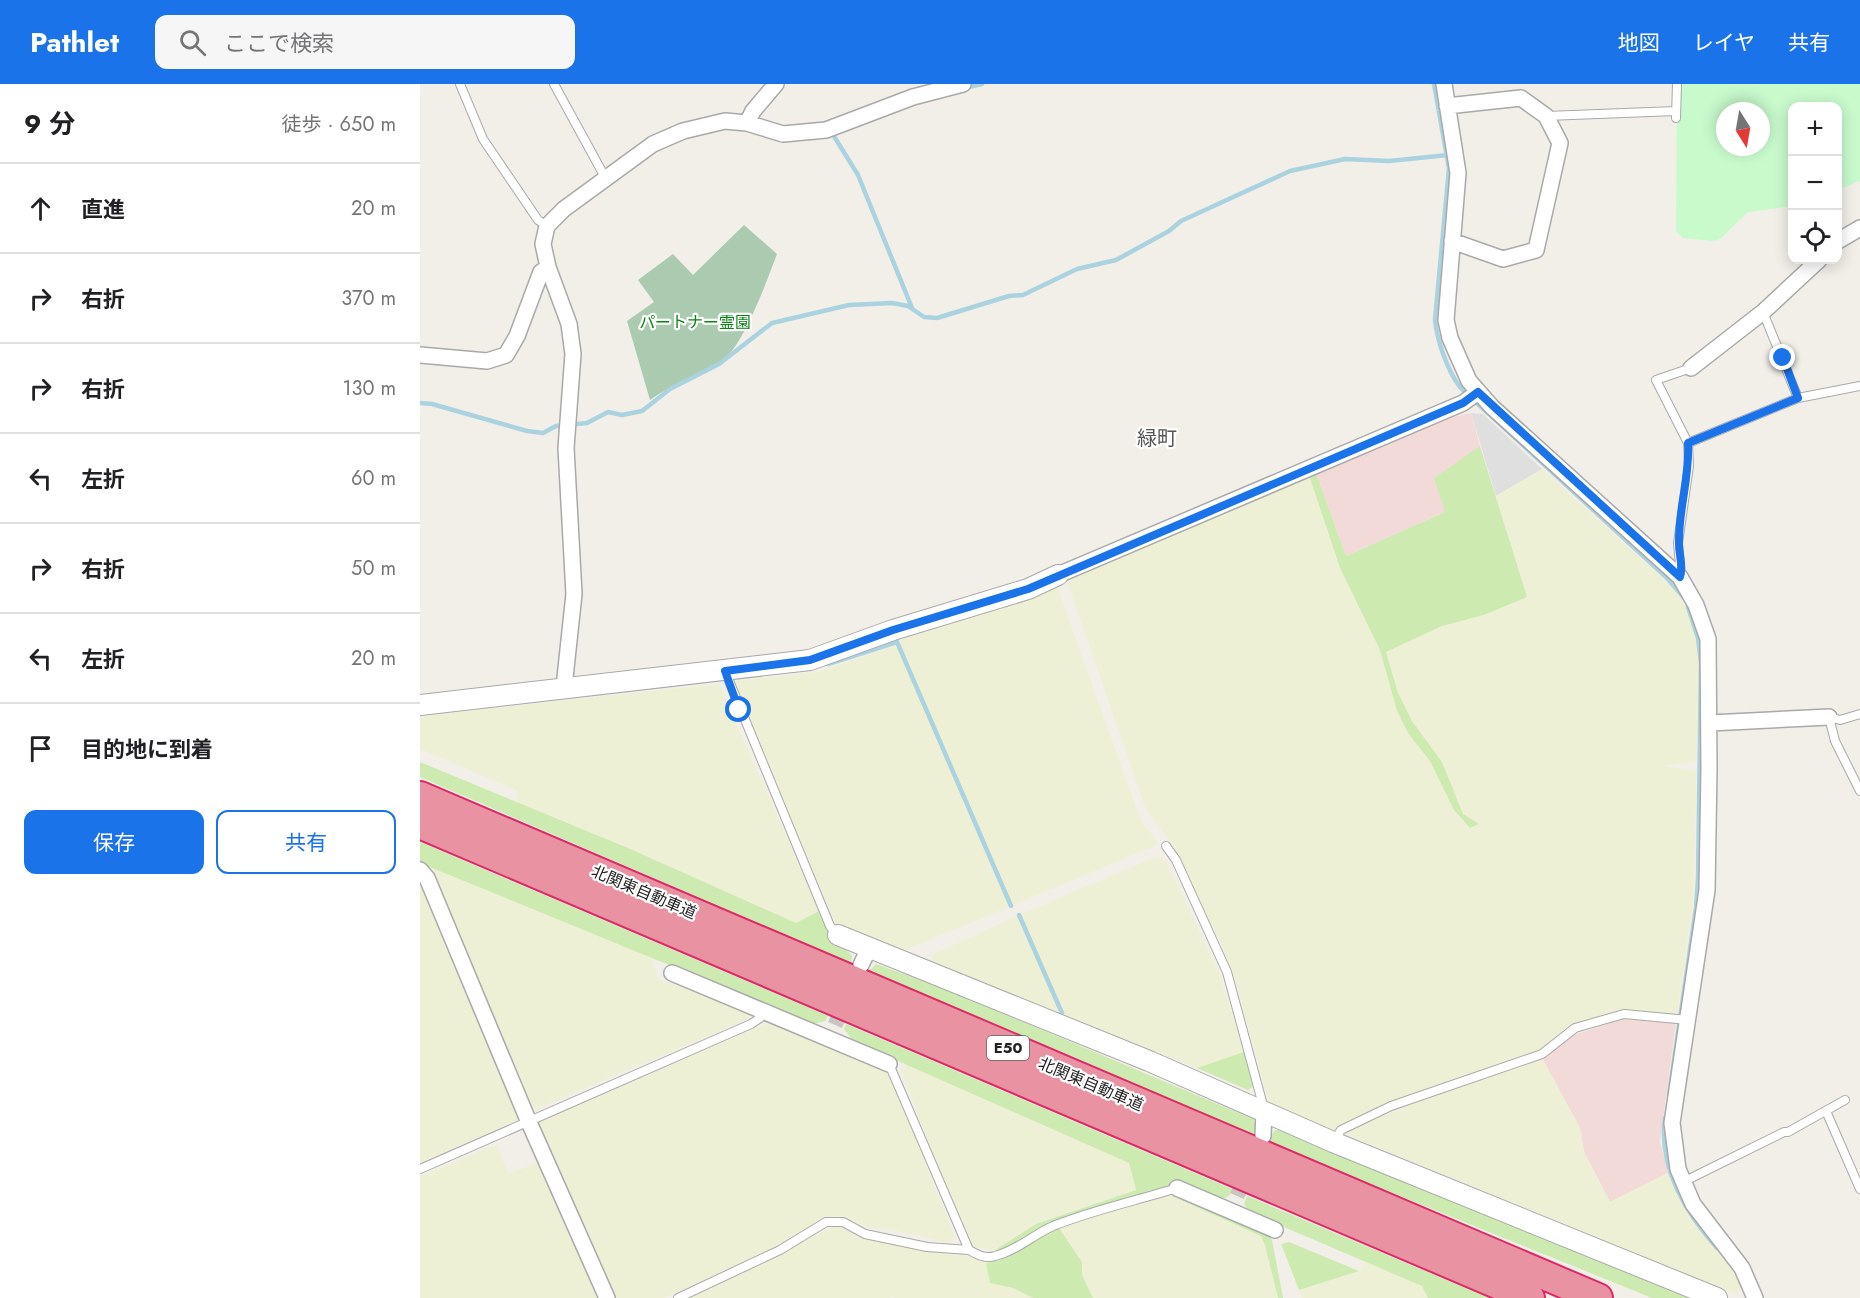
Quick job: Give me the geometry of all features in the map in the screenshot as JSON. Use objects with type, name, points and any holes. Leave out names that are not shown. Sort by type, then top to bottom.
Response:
[{"type":"highway","name":"北関東自動車道","points":[[420,796],[1598,1298]]},
{"type":"highway","name":"北関東自動車道","points":[[420,824],[1530,1298]]},
{"type":"street","points":[[747,123],[753,111],[776,84]]},
{"type":"street","points":[[564,687],[574,594],[566,480],[573,354],[561,299],[548,267],[543,244],[547,226],[564,208],[607,180],[653,144],[683,131],[725,121],[747,123],[783,134],[826,130],[913,97],[963,84]]},
{"type":"street","points":[[1444,84],[1458,173],[1446,320],[1461,364],[1478,392],[1680,577],[1696,604],[1708,639],[1710,723],[1707,890],[1672,1123],[1673,1145],[1683,1182],[1693,1204],[1742,1268],[1755,1298]]},
{"type":"street","points":[[1447,106],[1521,98],[1546,116],[1560,143],[1536,250],[1503,259],[1452,241]]},
{"type":"street","points":[[1842,239],[1860,228]]},
{"type":"street","points":[[1691,368],[1763,312],[1815,264]]},
{"type":"street","points":[[420,355],[487,361],[506,355],[517,336],[541,272],[548,267]]},
{"type":"street","points":[[420,705],[810,660],[893,630],[1028,589],[1058,574],[1463,403],[1478,392]]},
{"type":"street","points":[[1710,723],[1829,717]]},
{"type":"street","points":[[420,870],[427,878],[528,1120],[607,1298]]},
{"type":"street","points":[[838,935],[865,956],[1264,1111],[1333,1142],[1717,1298]]},
{"type":"street","points":[[672,973],[764,1010],[832,1031],[889,1064]]},
{"type":"street","points":[[1263,1136],[1264,1111]]},
{"type":"street","points":[[1177,1188],[1233,1202],[1275,1230]]},
{"type":"lane","points":[[460,84],[483,139],[538,220],[547,226]]},
{"type":"lane","points":[[554,84],[607,180]]},
{"type":"lane","points":[[1546,116],[1676,115],[1677,84]]},
{"type":"lane","points":[[1763,312],[1798,398]]},
{"type":"lane","points":[[1680,577],[1682,571],[1679,532],[1689,466],[1688,443],[1656,380],[1691,368]]},
{"type":"lane","points":[[1688,443],[1798,398],[1860,386]]},
{"type":"lane","points":[[725,671],[830,926],[838,935]]},
{"type":"lane","points":[[1860,714],[1840,720],[1829,717],[1835,741],[1860,791]]},
{"type":"lane","points":[[1166,846],[1176,860],[1227,972],[1264,1111]]},
{"type":"lane","points":[[420,1168],[752,1024],[760,1018],[764,1010]]},
{"type":"lane","points":[[1333,1142],[1341,1130],[1390,1106],[1542,1054],[1575,1029],[1624,1014],[1688,1020]]},
{"type":"lane","points":[[889,1064],[969,1250]]},
{"type":"lane","points":[[1683,1182],[1788,1132],[1845,1100]]},
{"type":"lane","points":[[1826,1111],[1860,1189]]},
{"type":"lane","points":[[678,1298],[780,1250],[826,1222],[843,1222],[865,1234],[927,1247],[969,1250],[981,1256],[999,1255],[1054,1226],[1107,1207],[1177,1188]]},
{"type":"shaded area","points":[[1471,413],[1483,414],[1542,469],[1496,496]]},
{"type":"shaded area","points":[[1471,413],[1480,446],[1465,458],[1445,512],[1346,556],[1315,470],[1443,419]]},
{"type":"shaded area","points":[[1622,1019],[1676,1022],[1660,1142],[1668,1173],[1610,1202],[1584,1152],[1580,1128],[1543,1060],[1568,1037]]},
{"type":"green space","points":[[1677,84],[1860,84],[1860,181],[1842,188],[1842,102],[1788,102],[1788,207],[1748,212],[1720,239],[1713,241],[1683,238],[1676,231]]},
{"type":"green space","name":"パートナー霊園","points":[[744,225],[777,254],[755,309],[740,338],[726,357],[650,400],[627,321],[654,302],[638,280],[673,254],[693,275]]},
{"type":"green space","points":[[1480,446],[1527,597],[1484,615],[1442,626],[1386,652],[1398,693],[1412,721],[1442,762],[1463,814],[1479,824],[1470,828],[1454,810],[1430,761],[1408,733],[1397,711],[1380,650],[1340,568],[1308,472],[1315,470],[1346,556],[1445,512],[1434,478]]},
{"type":"green space","points":[[1542,469],[1670,585],[1686,606],[1691,620],[1699,653],[1697,761],[1662,766],[1697,771],[1693,902],[1677,1015],[1622,1011],[1566,1028],[1539,1052],[1387,1104],[1328,1132],[1269,1102],[1235,979],[1220,940],[1213,932],[1178,853],[1145,807],[1066,578],[1308,472],[1340,568],[1380,650],[1397,711],[1408,733],[1430,761],[1460,819],[1463,814],[1442,762],[1412,721],[1398,693],[1386,651],[1442,626],[1484,615],[1526,597],[1496,496]]},
{"type":"green space","points":[[1057,586],[1142,823],[1158,842],[1155,846],[905,950],[835,923],[735,685],[736,681],[818,672],[901,644],[899,637]]},
{"type":"green space","points":[[719,684],[819,911],[796,923],[517,802],[518,791],[420,749],[420,716]]},
{"type":"green space","points":[[420,762],[628,848],[796,923],[819,911],[831,938],[841,944],[852,956],[851,963],[420,777]]},
{"type":"green space","points":[[420,842],[828,1016],[825,1021],[813,1024],[420,863]]},
{"type":"green space","points":[[1162,857],[1167,862],[1219,973],[1244,1052],[1197,1068],[932,962],[932,955],[1019,915],[1153,858]]},
{"type":"green space","points":[[434,868],[651,957],[659,980],[709,995],[749,1015],[750,1018],[536,1109],[531,1106],[435,878]]},
{"type":"green space","points":[[420,878],[520,1115],[518,1120],[420,1163]]},
{"type":"green space","points":[[876,964],[948,990],[1253,1119],[1258,1131],[1255,1137],[1086,1062],[869,971]]},
{"type":"green space","points":[[770,1022],[888,1069],[956,1240],[945,1242],[893,1230],[866,1227],[842,1216],[831,1216],[777,1246],[665,1298],[613,1298],[538,1123]]},
{"type":"green space","points":[[846,1024],[1232,1189],[1229,1196],[1220,1200],[1173,1184],[1039,1228],[1005,1249],[995,1250],[1036,1224],[1136,1190],[1129,1163],[853,1041],[844,1029]]},
{"type":"green space","points":[[1244,1052],[1253,1087],[1248,1090],[1197,1068]]},
{"type":"green space","points":[[1543,1060],[1580,1128],[1584,1152],[1610,1202],[1668,1173],[1690,1220],[1729,1264],[1741,1287],[1735,1294],[1343,1133],[1419,1100]]},
{"type":"green space","points":[[907,1064],[1129,1163],[1136,1190],[1036,1224],[995,1250],[974,1247],[935,1160],[902,1072]]},
{"type":"green space","points":[[1275,1130],[1281,1130],[1689,1298],[1652,1298],[1267,1142]]},
{"type":"green space","points":[[496,1145],[509,1174],[540,1161],[597,1298],[420,1298],[420,1177]]},
{"type":"green space","points":[[1178,1194],[1265,1232],[1272,1240],[1283,1298],[1278,1298],[1261,1236],[1172,1196]]},
{"type":"green space","points":[[1172,1196],[1261,1236],[1278,1298],[1093,1298],[1082,1275],[1082,1262],[1059,1228],[1109,1210]]},
{"type":"green space","points":[[1247,1196],[1489,1298],[1428,1298],[1422,1286],[1251,1213],[1244,1204]]},
{"type":"green space","points":[[837,1225],[861,1238],[924,1251],[967,1256],[986,1263],[990,1283],[1013,1288],[1033,1298],[894,1298],[893,1296],[890,1298],[689,1298]]},
{"type":"green space","points":[[1059,1228],[1082,1262],[1082,1275],[1093,1298],[1033,1298],[1013,1288],[990,1283],[986,1263],[1006,1258]]},
{"type":"green space","points":[[1289,1242],[1359,1271],[1299,1290],[1281,1244]]},
{"type":"green space","points":[[1366,1261],[1422,1286],[1428,1298],[1303,1298],[1299,1290],[1359,1271]]},
{"type":"waterway","points":[[964,88],[982,84]]},
{"type":"waterway","points":[[1434,84],[1449,168],[1435,320],[1440,346],[1447,364],[1466,394],[1667,578],[1685,599]]},
{"type":"waterway","points":[[835,132],[832,133],[858,175],[912,308]]},
{"type":"waterway","points":[[420,403],[432,404],[527,431],[543,433],[556,426],[587,423],[608,412],[622,415],[642,411],[670,389],[719,364],[772,323],[849,305],[892,303],[908,306],[924,317],[937,318],[1009,296],[1023,295],[1077,269],[1116,260],[1169,231],[1181,221],[1290,171],[1345,159],[1389,161],[1448,155]]},
{"type":"waterway","points":[[1669,1095],[1696,908],[1698,879],[1701,663],[1698,638],[1688,607]]},
{"type":"waterway","points":[[828,664],[897,642],[1011,906]]},
{"type":"waterway","points":[[1019,915],[1062,1013]]},
{"type":"waterway","points":[[1665,1118],[1666,1154],[1676,1188],[1694,1220],[1717,1248]]},
{"type":"tunnel","points":[[835,1025],[846,1000]]},
{"type":"tunnel","points":[[1237,1196],[1248,1172]]},
{"type":"district","name":"緑町","points":[[1157,438]]},
{"type":"route","points":[[739,710],[725,671],[810,660],[893,630],[979,602],[1028,589],[1058,574],[1437,412],[1463,403],[1478,392],[1680,577],[1682,571],[1678,543],[1689,466],[1688,443],[1798,398],[1783,358]]}]
